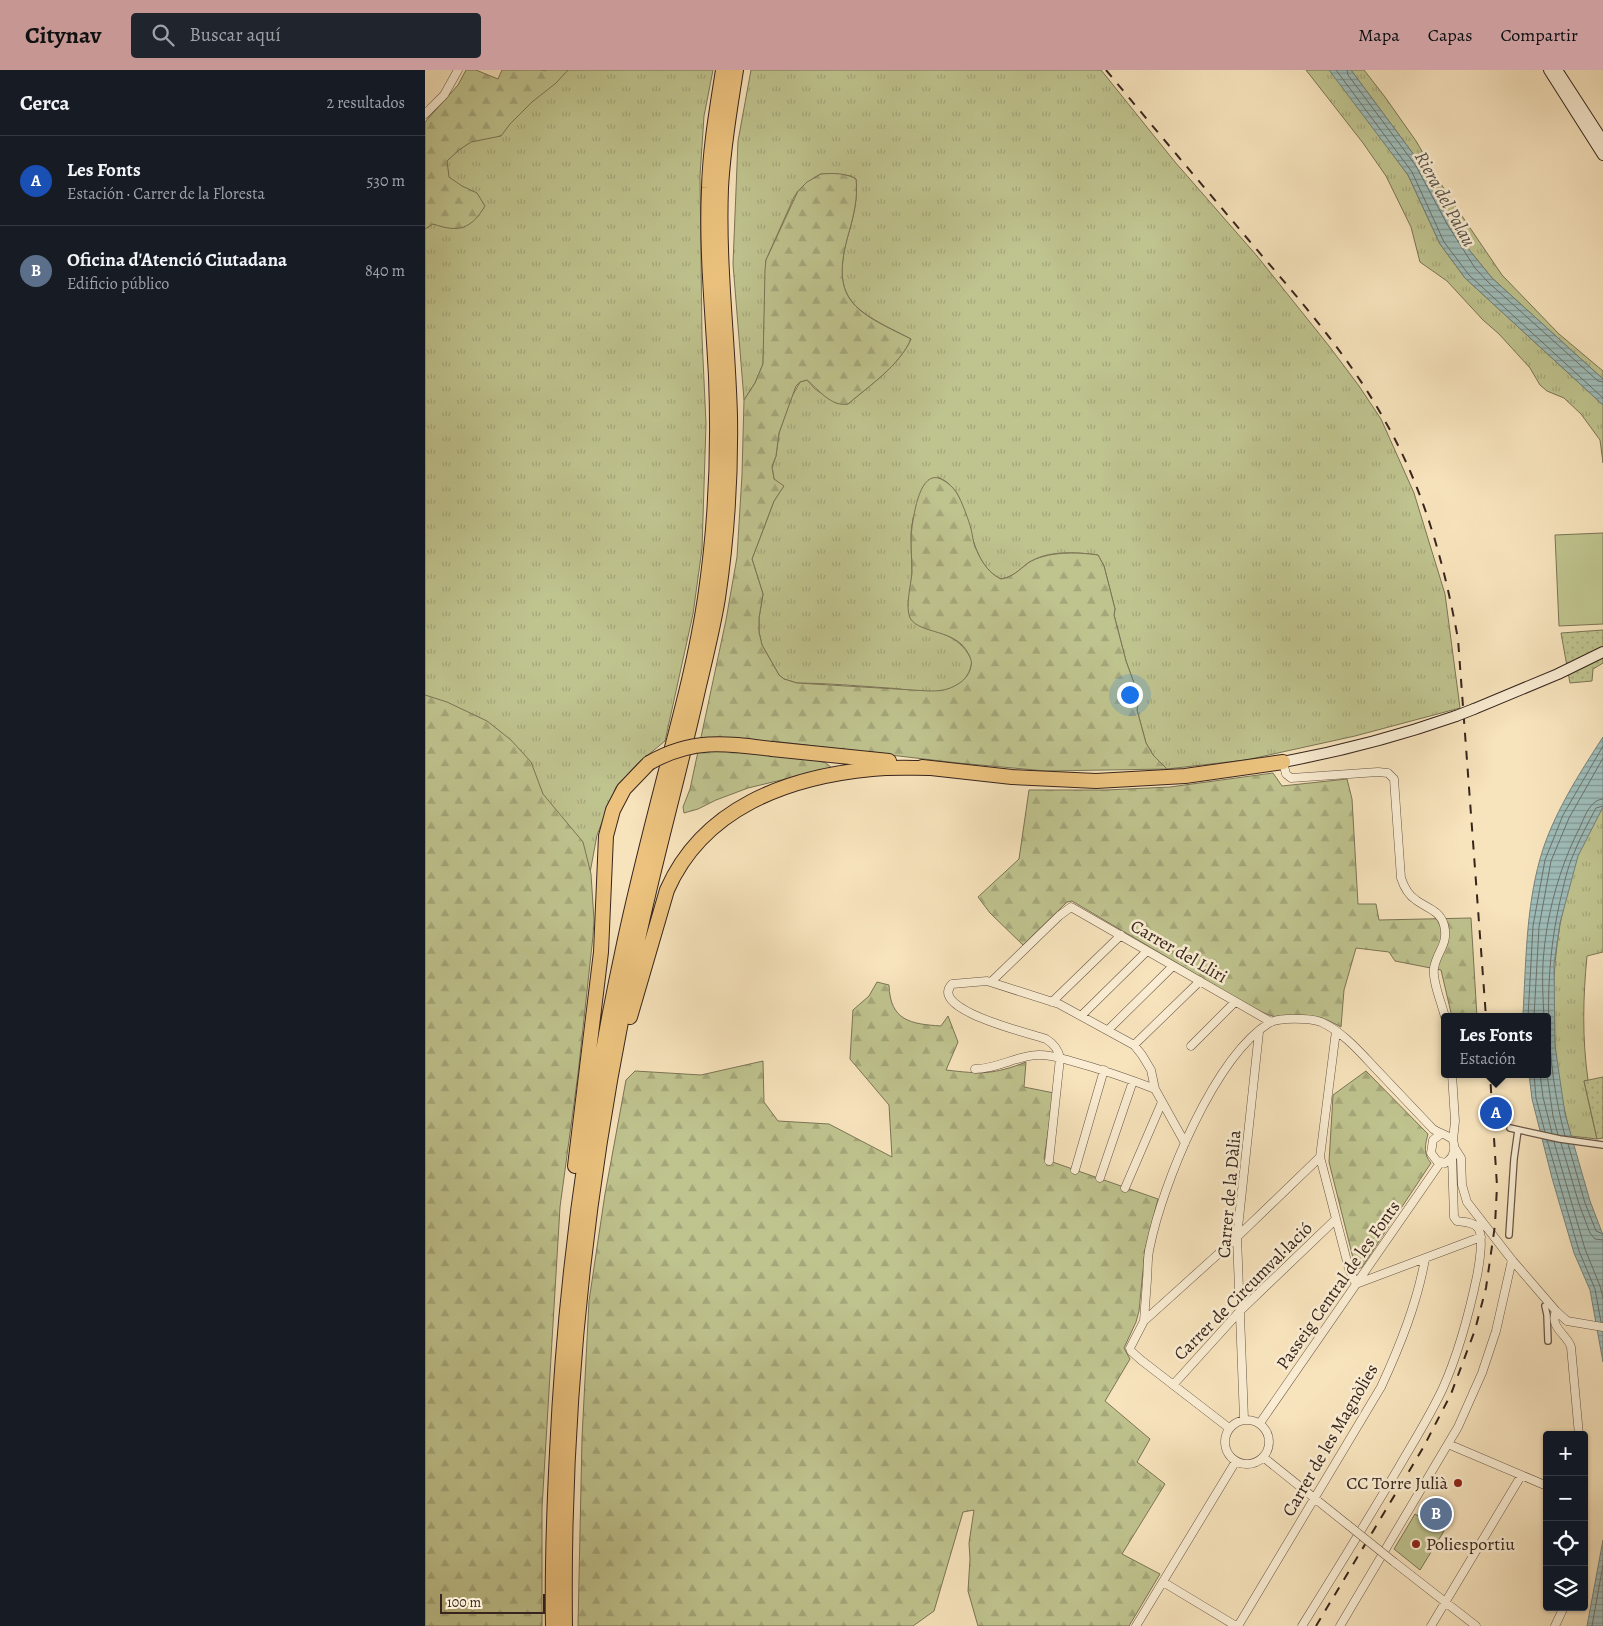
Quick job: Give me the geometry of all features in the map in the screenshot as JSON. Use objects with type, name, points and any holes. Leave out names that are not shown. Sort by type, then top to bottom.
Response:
[{"type":"highway","points":[[553,1626],[554,1513],[563,1359],[583,1172],[607,1024],[643,861],[698,641],[711,554],[716,502],[717,458],[709,262],[709,188],[723,70]]},
{"type":"highway","points":[[565,1626],[567,1495],[577,1334],[588,1228],[604,1117],[619,1026],[637,942],[689,732],[719,591],[730,458],[721,189],[727,126],[736,70]]},
{"type":"highway","points":[[563,1359],[560,1317],[565,1246],[601,952],[606,836],[613,810],[625,789],[649,763],[674,751],[693,746],[723,744],[1012,777],[1096,781],[1185,776],[1283,762]]},
{"type":"highway","points":[[604,1117],[616,1079],[642,973],[667,890],[674,874],[699,840],[730,813],[772,792],[798,783],[827,775],[875,769],[929,768]]},
{"type":"main road","points":[[1549,70],[1603,155]]},
{"type":"main road","points":[[1557,70],[1603,141]]},
{"type":"main road","points":[[1283,762],[1405,734],[1474,709],[1558,674],[1603,652]]},
{"type":"street","points":[[425,114],[443,95],[458,70]]},
{"type":"street","points":[[1283,762],[1286,774],[1291,778],[1378,772],[1384,772],[1392,776],[1395,784],[1401,878],[1407,891],[1416,901],[1439,915],[1444,924],[1445,941],[1435,964],[1434,975],[1444,1013]]},
{"type":"street","name":"Carrer del Lliri","points":[[991,982],[1071,907],[1271,1022]]},
{"type":"street","points":[[1052,1002],[1121,935]]},
{"type":"street","points":[[1082,1015],[1147,951]]},
{"type":"street","points":[[1108,1030],[1173,966]]},
{"type":"street","points":[[1133,1045],[1200,981]]},
{"type":"street","points":[[1049,1161],[1060,1058],[1057,1049],[1046,1039],[978,1017],[957,1005],[949,994],[949,986],[952,984],[991,982],[1052,1002],[1082,1015],[1133,1045],[1151,1070],[1155,1089],[1185,1143]]},
{"type":"street","points":[[1191,1046],[1235,1002]]},
{"type":"street","points":[[1144,1321],[1149,1248],[1160,1206],[1185,1143],[1214,1086],[1238,1051],[1271,1022],[1310,1020],[1321,1022],[1344,1037],[1431,1126],[1441,1134],[1448,1135],[1461,1158],[1462,1185],[1467,1202],[1512,1260],[1556,1311],[1567,1321],[1603,1327]]},
{"type":"street","points":[[1336,1031],[1320,1157],[1349,1269],[1356,1284],[1481,1237]]},
{"type":"street","name":"Carrer de la Dàlia","points":[[1244,1419],[1237,1237],[1259,1032]]},
{"type":"street","points":[[975,1069],[986,1069],[1026,1056],[1039,1055],[1060,1058],[1104,1070],[1155,1089]]},
{"type":"street","points":[[1075,1170],[1104,1070]]},
{"type":"street","points":[[1302,1626],[1366,1523],[1429,1415],[1443,1388],[1457,1352],[1469,1312],[1479,1265],[1481,1237],[1476,1225],[1457,1221],[1454,1217],[1453,1157],[1455,1121],[1452,1078]]},
{"type":"street","points":[[1100,1178],[1133,1081]]},
{"type":"street","points":[[1125,1188],[1162,1102]]},
{"type":"street","points":[[1510,1128],[1560,1139],[1603,1145]]},
{"type":"street","points":[[1509,1235],[1513,1159],[1520,1131]]},
{"type":"street","points":[[1441,1134],[1435,1137],[1431,1146],[1432,1156],[1439,1162],[1445,1163],[1453,1157]]},
{"type":"street","points":[[1229,1428],[1173,1385],[1131,1351],[1130,1348],[1144,1321],[1237,1237],[1320,1157]]},
{"type":"street","name":"Passeig Central de les Fonts","points":[[1260,1423],[1439,1162]]},
{"type":"street","name":"Carrer de Circumval·lació","points":[[1173,1385],[1240,1311],[1336,1219]]},
{"type":"street","name":"Carrer de les Magnòlies","points":[[1237,1626],[1367,1411],[1395,1357],[1409,1321],[1425,1259]]},
{"type":"street","points":[[1339,1626],[1448,1444],[1482,1372],[1496,1331],[1512,1260]]},
{"type":"street","points":[[1545,1306],[1548,1341]]},
{"type":"street","points":[[1556,1311],[1555,1325],[1571,1347],[1579,1431]]},
{"type":"street","points":[[1244,1419],[1260,1423],[1269,1437],[1268,1448],[1263,1457],[1254,1463],[1248,1464],[1236,1461],[1229,1456],[1225,1448],[1225,1436],[1229,1428],[1236,1421],[1244,1419]]},
{"type":"street","points":[[1448,1444],[1543,1484]]},
{"type":"street","points":[[1263,1457],[1474,1625]]},
{"type":"street","points":[[1136,1626],[1236,1461]]},
{"type":"street","points":[[1431,1626],[1521,1476]]},
{"type":"street","points":[[1163,1582],[1237,1626]]},
{"type":"street","points":[[1555,1626],[1562,1611]]},
{"type":"green space","points":[[466,70],[476,70],[498,79],[502,70],[568,70],[556,83],[532,102],[501,136],[471,142],[447,161],[449,177],[477,193],[485,206],[475,220],[463,227],[450,228],[433,224],[425,229],[425,122],[458,85]]},
{"type":"green space","points":[[556,70],[713,70],[704,116],[700,176],[702,337],[706,424],[702,549],[693,614],[665,741],[637,764],[616,787],[597,835],[587,889],[425,702],[425,220],[438,166]]},
{"type":"green space","points":[[751,70],[1101,70],[1175,162],[1257,256],[1329,346],[1381,419],[1414,493],[1445,594],[1460,708],[1355,736],[1246,760],[1167,769],[1153,755],[1146,743],[1137,710],[1139,697],[1126,661],[1104,566],[1098,555],[1062,553],[1044,556],[1028,563],[1012,575],[1001,579],[986,567],[981,559],[956,492],[948,483],[938,477],[913,518],[911,533],[912,575],[908,606],[920,625],[951,637],[968,653],[972,661],[966,677],[958,685],[948,690],[929,692],[797,683],[784,679],[779,675],[762,645],[759,632],[759,618],[763,594],[752,559],[774,501],[783,487],[774,479],[772,467],[776,456],[779,433],[791,398],[800,382],[807,380],[815,389],[836,403],[848,404],[892,366],[906,349],[911,339],[874,320],[861,311],[851,300],[845,289],[842,274],[844,255],[855,206],[856,179],[851,176],[821,174],[798,191],[794,197],[766,260],[763,364],[755,383],[744,400],[733,264],[738,141]]},
{"type":"green space","points":[[1306,70],[1329,70],[1336,77],[1408,175],[1440,244],[1465,278],[1603,405],[1603,463],[1600,440],[1581,414],[1564,398],[1547,391],[1540,385],[1530,368],[1499,334],[1483,320],[1447,281],[1420,262],[1411,227],[1386,176],[1363,143]]},
{"type":"green space","points":[[1351,70],[1364,70],[1385,97],[1416,141],[1447,194],[1502,275],[1559,334],[1603,371],[1603,379],[1492,278],[1466,246],[1420,163]]},
{"type":"green space","points":[[821,174],[839,174],[856,179],[855,206],[844,255],[842,274],[845,289],[851,301],[874,320],[911,339],[906,349],[892,366],[848,404],[836,403],[807,380],[800,382],[796,386],[779,433],[776,456],[772,467],[774,479],[784,486],[774,501],[752,559],[763,594],[759,618],[759,632],[762,645],[779,675],[784,679],[797,683],[929,691],[948,689],[965,678],[970,671],[971,662],[963,646],[948,636],[915,623],[910,618],[909,613],[908,602],[912,573],[911,533],[919,494],[928,480],[934,478],[941,479],[956,491],[959,497],[981,560],[990,571],[1001,579],[1012,575],[1028,563],[1044,556],[1072,553],[1098,555],[1104,566],[1126,661],[1139,697],[1137,710],[1146,743],[1153,755],[1167,769],[1046,771],[958,763],[772,741],[767,747],[826,763],[832,768],[827,771],[748,788],[684,813],[683,807],[690,789],[726,620],[737,557],[744,400],[755,383],[763,364],[766,260],[798,191],[807,182]]},
{"type":"green space","points":[[1603,533],[1603,624],[1559,626],[1555,535]]},
{"type":"green space","points":[[1603,630],[1603,663],[1593,669],[1592,681],[1570,683],[1561,633]]},
{"type":"green space","points":[[425,695],[447,702],[487,721],[511,740],[531,762],[543,794],[583,842],[591,874],[594,920],[593,936],[578,1074],[560,1207],[542,1508],[542,1626],[425,1626]]},
{"type":"green space","points":[[1273,773],[1282,786],[1347,779],[1352,799],[1358,904],[1376,904],[1379,920],[1471,918],[1477,1013],[1451,1013],[1441,970],[1395,961],[1389,952],[1356,948],[1344,990],[1341,1027],[1317,1017],[1272,1016],[1241,1001],[1072,901],[1067,902],[1023,945],[990,913],[978,897],[1019,859],[1029,790],[1106,790],[1170,787]]},
{"type":"green space","points":[[1603,807],[1603,952],[1587,956],[1584,1002],[1584,1033],[1588,1080],[1584,1081],[1597,1139],[1571,1136],[1557,1068],[1553,996],[1555,961],[1567,891],[1579,851]]},
{"type":"green space","points":[[877,982],[889,985],[893,1006],[898,1013],[912,1022],[941,1026],[948,1016],[958,1042],[946,1070],[986,1072],[1026,1062],[1024,1087],[1054,1093],[1044,1159],[1158,1199],[1145,1250],[1139,1311],[1124,1348],[1130,1359],[1105,1401],[1150,1439],[1137,1462],[1165,1484],[1122,1554],[1160,1574],[1129,1626],[978,1626],[968,1591],[969,1543],[974,1510],[963,1512],[934,1611],[913,1626],[578,1626],[582,1438],[589,1301],[605,1194],[626,1080],[635,1071],[701,1075],[763,1061],[764,1102],[778,1121],[829,1124],[892,1157],[889,1105],[850,1059],[853,1010],[869,996]]},
{"type":"green space","points":[[1366,1071],[1428,1134],[1425,1149],[1431,1163],[1362,1267],[1358,1269],[1355,1266],[1329,1162],[1333,1095]]},
{"type":"green space","points":[[1603,1077],[1603,1138],[1597,1139],[1584,1081]]},
{"type":"green space","points":[[1415,1514],[1444,1531],[1420,1570],[1394,1549]]},
{"type":"water","points":[[1329,70],[1351,70],[1420,163],[1466,246],[1492,278],[1603,379],[1603,405],[1465,278],[1440,244],[1408,175]]},
{"type":"water","points":[[1603,737],[1603,807],[1578,856],[1560,923],[1554,964],[1555,1046],[1565,1114],[1590,1201],[1603,1235],[1603,1362],[1590,1290],[1574,1253],[1532,1099],[1529,1078],[1551,1078],[1551,1013],[1523,1013],[1529,916],[1535,878],[1545,843],[1559,811]]},
{"type":"water","points":[[1603,1540],[1603,1626],[1587,1626]]},
{"type":"railway","points":[[1106,70],[1288,286],[1340,351],[1385,421],[1399,447],[1422,500],[1446,582],[1458,639],[1486,1013]]},
{"type":"railway","points":[[1316,1626],[1423,1448],[1451,1394],[1475,1330],[1486,1288],[1495,1225],[1497,1186],[1490,1078]]},
{"type":"place","name":"Les Fonts","points":[[1496,1113]]},
{"type":"place","name":"CC Torre Julià","points":[[1458,1483]]},
{"type":"place","name":"Oficina d'Atenció Ciutadana","points":[[1436,1514]]},
{"type":"place","name":"Poliesportiu","points":[[1416,1544]]},
{"type":"water label","name":"Riera del Palau","points":[[1445,199]]}]
